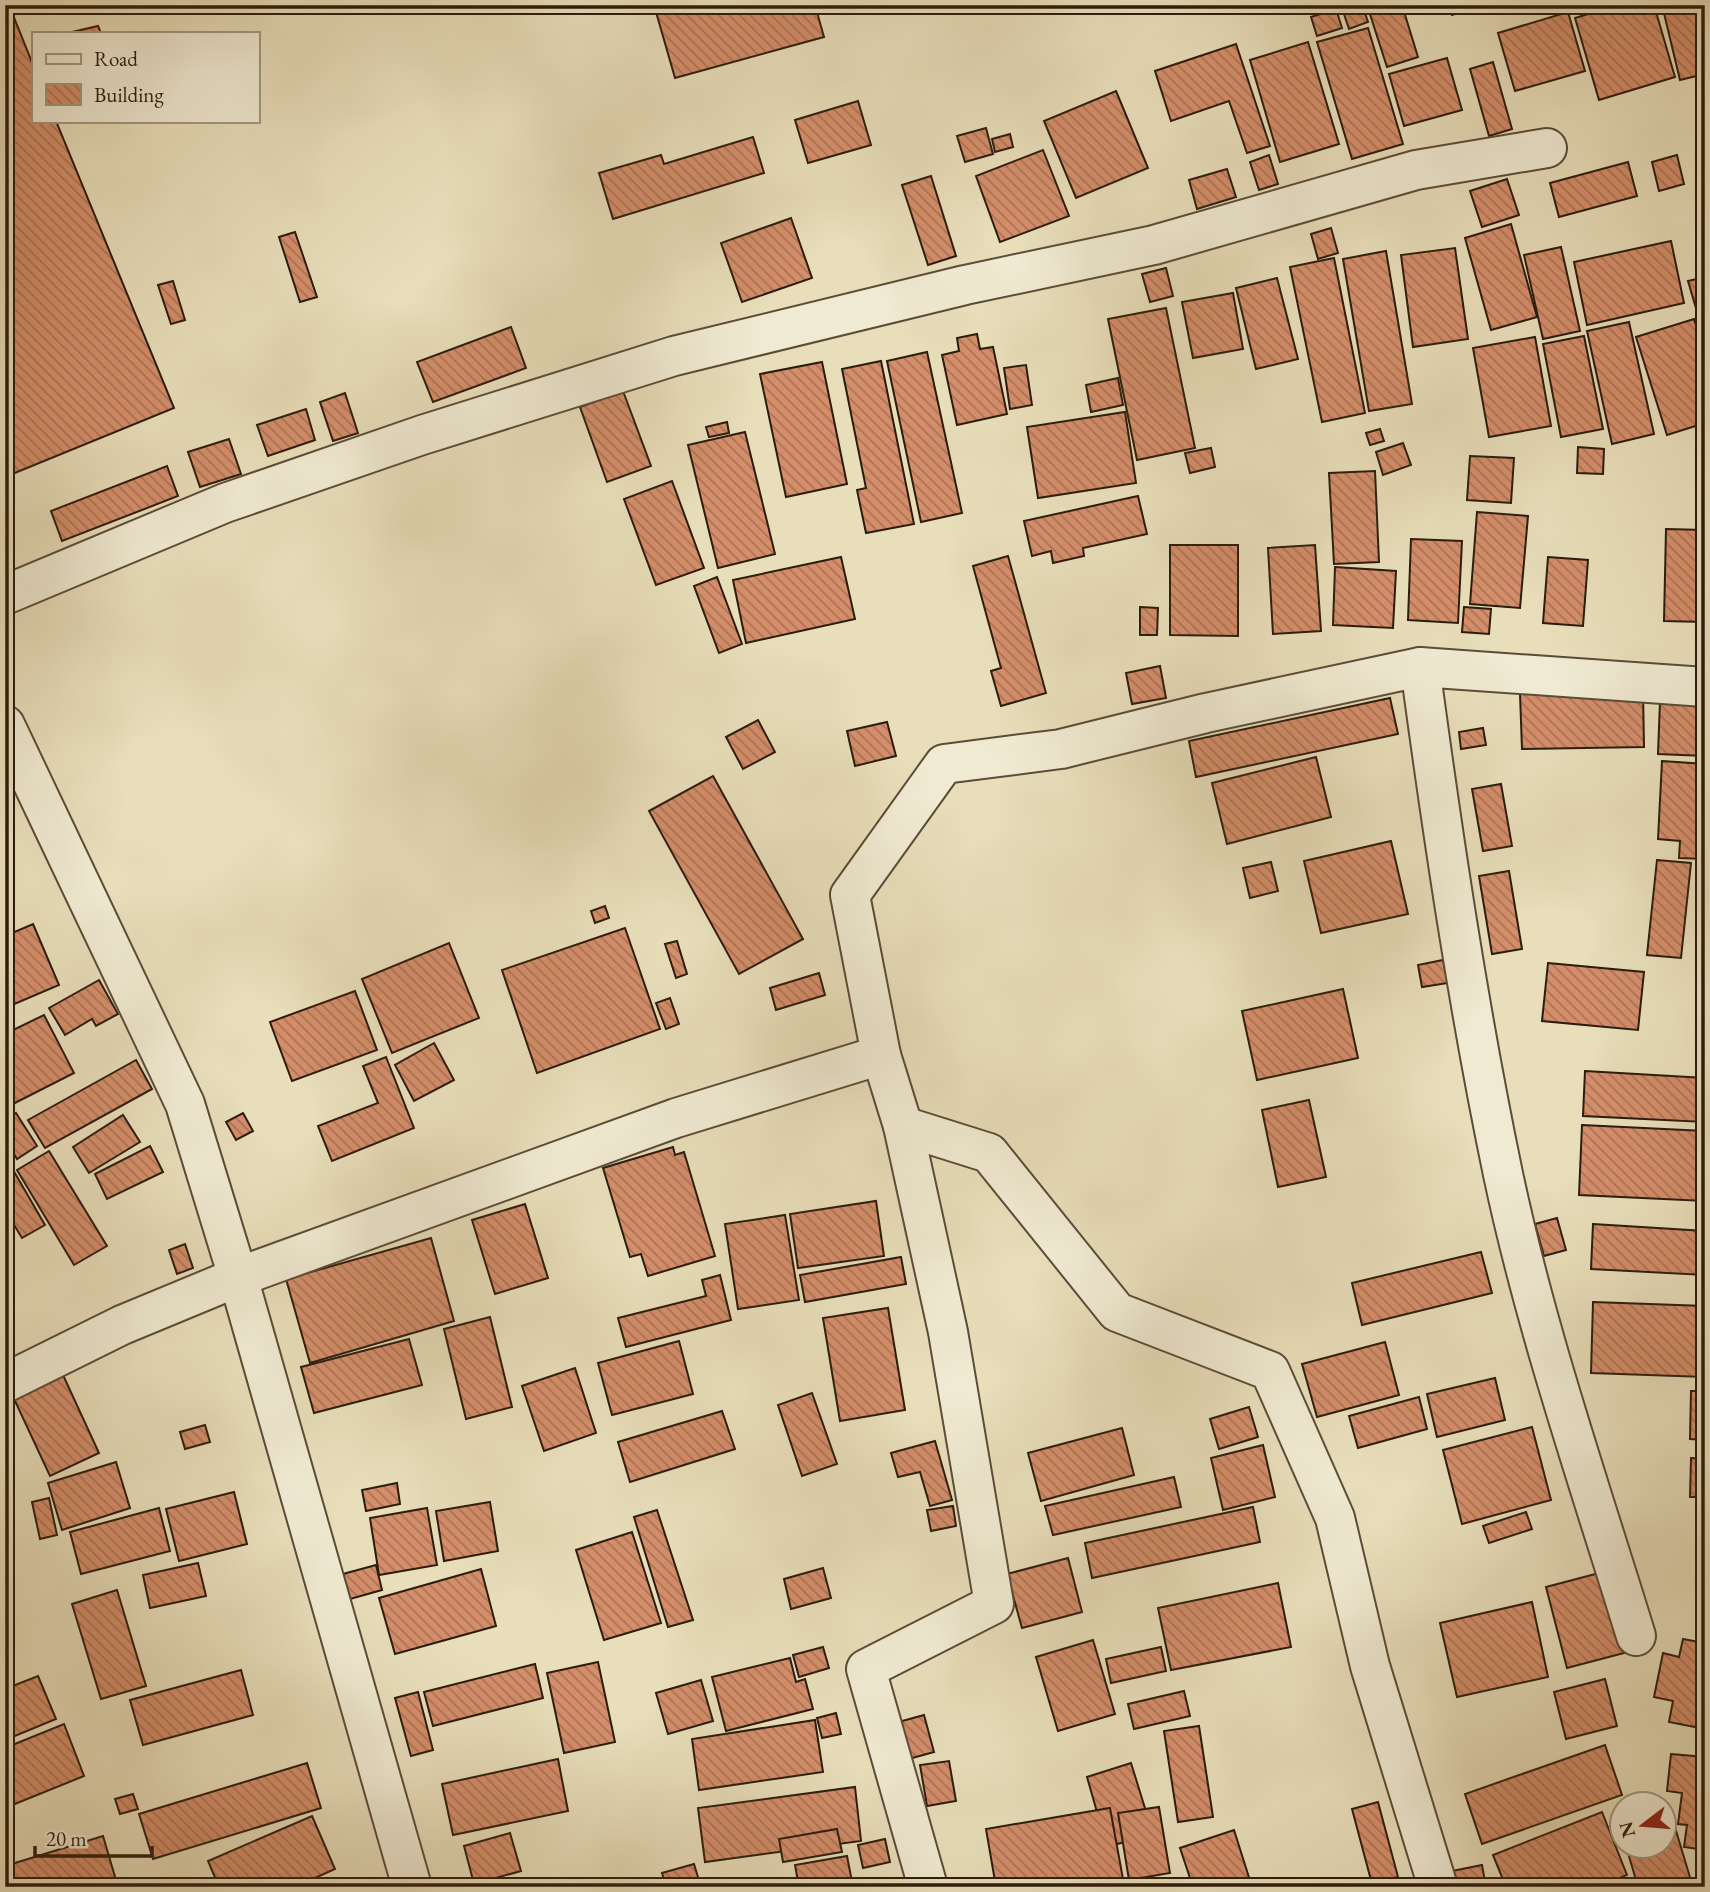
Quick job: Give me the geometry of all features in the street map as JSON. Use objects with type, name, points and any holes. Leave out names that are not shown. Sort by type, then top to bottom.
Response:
[{"type":"street","points":[[5,595],[225,503],[422,435],[674,356],[965,285],[1154,245],[1416,170],[1547,148]]},
{"type":"street","points":[[1420,667],[1454,913],[1504,1175],[1542,1329],[1636,1636]]},
{"type":"street","points":[[928,1887],[866,1669],[994,1604],[948,1332],[904,1126],[881,1055],[850,895],[944,764],[1061,749],[1206,713],[1420,667],[1705,687]]},
{"type":"street","points":[[5,725],[185,1104],[238,1277],[412,1887]]},
{"type":"street","points":[[5,1383],[122,1325],[238,1277],[676,1118],[881,1055]]},
{"type":"street","points":[[904,1126],[989,1153],[1117,1311],[1269,1371],[1335,1518],[1370,1666],[1438,1887]]},
{"type":"building","points":[[5,5],[9,5],[32,62],[32,122],[56,122],[174,408],[5,477]]},
{"type":"building","points":[[654,5],[815,5],[824,37],[675,78]]},
{"type":"building","points":[[1341,5],[1362,5],[1368,22],[1349,29]]},
{"type":"building","points":[[1367,5],[1402,5],[1418,57],[1387,67]]},
{"type":"building","points":[[1449,5],[1483,5],[1452,15]]},
{"type":"building","points":[[1618,5],[1654,5],[1675,77],[1599,100],[1575,18]]},
{"type":"building","points":[[1662,5],[1705,5],[1705,74],[1680,80]]},
{"type":"building","points":[[1336,9],[1342,28],[1317,36],[1311,17]]},
{"type":"building","points":[[1568,12],[1585,71],[1515,91],[1498,33]]},
{"type":"building","points":[[98,26],[101,32],[72,32]]},
{"type":"building","points":[[1368,28],[1403,144],[1352,159],[1317,42]]},
{"type":"building","points":[[1308,42],[1339,144],[1280,162],[1250,60]]},
{"type":"building","points":[[1236,44],[1270,146],[1247,153],[1229,101],[1171,121],[1155,71]]},
{"type":"building","points":[[1447,58],[1462,110],[1404,126],[1389,74]]},
{"type":"building","points":[[1493,62],[1512,129],[1489,136],[1470,69]]},
{"type":"building","points":[[1116,91],[1148,168],[1076,198],[1044,121]]},
{"type":"building","points":[[858,101],[871,145],[808,163],[795,120]]},
{"type":"building","points":[[986,128],[993,154],[965,162],[957,136]]},
{"type":"building","points":[[1010,134],[1013,147],[995,152],[992,139]]},
{"type":"building","points":[[753,137],[764,173],[613,219],[599,173],[661,155],[664,164]]},
{"type":"building","points":[[1043,150],[1069,216],[1000,242],[976,176]]},
{"type":"building","points":[[1269,155],[1278,184],[1259,190],[1250,162]]},
{"type":"building","points":[[1677,155],[1684,184],[1659,191],[1652,162]]},
{"type":"building","points":[[1628,162],[1637,196],[1559,217],[1550,183]]},
{"type":"building","points":[[1227,169],[1236,197],[1197,209],[1189,180]]},
{"type":"building","points":[[931,176],[956,256],[928,265],[902,185]]},
{"type":"building","points":[[1507,179],[1519,215],[1482,227],[1470,191]]},
{"type":"building","points":[[791,218],[812,278],[742,302],[721,243]]},
{"type":"building","points":[[1511,224],[1537,317],[1491,330],[1465,238]]},
{"type":"building","points":[[1331,228],[1338,253],[1318,259],[1311,234]]},
{"type":"building","points":[[295,232],[317,297],[300,302],[279,237]]},
{"type":"building","points":[[1671,241],[1684,303],[1587,325],[1574,262]]},
{"type":"building","points":[[1561,247],[1580,331],[1543,339],[1524,255]]},
{"type":"building","points":[[1455,248],[1468,339],[1413,347],[1401,255]]},
{"type":"building","points":[[1386,251],[1412,404],[1369,411],[1343,259]]},
{"type":"building","points":[[1334,258],[1365,413],[1322,422],[1290,267]]},
{"type":"building","points":[[1166,268],[1173,296],[1150,302],[1142,274]]},
{"type":"building","points":[[1705,277],[1705,339],[1688,281]]},
{"type":"building","points":[[1277,278],[1298,359],[1256,369],[1236,288]]},
{"type":"building","points":[[173,281],[185,320],[171,324],[158,285]]},
{"type":"building","points":[[1233,293],[1243,349],[1193,358],[1182,302]]},
{"type":"building","points":[[1166,308],[1195,448],[1137,460],[1108,319]]},
{"type":"building","points":[[1694,319],[1705,355],[1705,423],[1667,435],[1636,337]]},
{"type":"building","points":[[1629,322],[1654,434],[1612,444],[1587,331]]},
{"type":"building","points":[[511,327],[526,368],[433,402],[417,362]]},
{"type":"building","points":[[977,334],[980,349],[993,347],[1007,414],[957,425],[942,355],[959,351],[957,338]]},
{"type":"building","points":[[1584,336],[1603,429],[1561,437],[1543,344]]},
{"type":"building","points":[[1535,337],[1551,426],[1489,437],[1473,348]]},
{"type":"building","points":[[927,352],[962,513],[921,522],[887,361]]},
{"type":"building","points":[[881,361],[914,524],[866,533],[857,490],[866,488],[842,369]]},
{"type":"building","points":[[822,362],[847,484],[786,497],[760,374]]},
{"type":"building","points":[[1026,365],[1032,405],[1010,409],[1004,368]]},
{"type":"building","points":[[1118,378],[1123,405],[1091,412],[1086,385]]},
{"type":"building","points":[[623,391],[651,466],[607,482],[580,407]]},
{"type":"building","points":[[345,393],[358,433],[333,441],[320,402]]},
{"type":"building","points":[[306,409],[315,440],[268,456],[257,425]]},
{"type":"building","points":[[1125,412],[1136,483],[1038,498],[1027,427]]},
{"type":"building","points":[[727,422],[729,433],[709,437],[706,427]]},
{"type":"building","points":[[1380,429],[1384,441],[1370,445],[1366,433]]},
{"type":"building","points":[[745,432],[775,554],[718,568],[688,445]]},
{"type":"building","points":[[229,439],[241,474],[200,487],[188,452]]},
{"type":"building","points":[[1403,443],[1411,465],[1383,475],[1376,452]]},
{"type":"building","points":[[1578,447],[1604,449],[1603,474],[1577,473]]},
{"type":"building","points":[[1211,448],[1215,467],[1190,473],[1185,453]]},
{"type":"building","points":[[1470,456],[1514,458],[1511,503],[1467,500]]},
{"type":"building","points":[[167,466],[178,496],[62,541],[51,511]]},
{"type":"building","points":[[1375,471],[1379,562],[1334,564],[1329,473]]},
{"type":"building","points":[[672,481],[704,568],[656,585],[624,499]]},
{"type":"building","points":[[1138,496],[1147,534],[1083,548],[1084,556],[1053,563],[1051,551],[1032,556],[1024,521]]},
{"type":"building","points":[[1477,512],[1528,516],[1520,608],[1470,604]]},
{"type":"building","points":[[1666,529],[1705,530],[1705,622],[1664,621]]},
{"type":"building","points":[[1411,539],[1462,541],[1458,623],[1408,620]]},
{"type":"building","points":[[1170,545],[1238,545],[1238,636],[1170,635]]},
{"type":"building","points":[[1315,545],[1321,631],[1273,634],[1268,548]]},
{"type":"building","points":[[1008,556],[1046,693],[1001,706],[991,671],[1001,668],[973,566]]},
{"type":"building","points":[[841,557],[855,619],[746,643],[733,580]]},
{"type":"building","points":[[1548,557],[1588,560],[1583,626],[1543,623]]},
{"type":"building","points":[[1335,567],[1396,571],[1393,628],[1333,625]]},
{"type":"building","points":[[717,577],[742,644],[719,653],[694,586]]},
{"type":"building","points":[[1140,607],[1158,608],[1157,635],[1140,635]]},
{"type":"building","points":[[1464,607],[1491,609],[1489,634],[1462,632]]},
{"type":"building","points":[[1160,666],[1166,698],[1132,704],[1126,673]]},
{"type":"building","points":[[1643,692],[1644,747],[1522,749],[1520,694]]},
{"type":"building","points":[[1390,698],[1398,734],[1196,777],[1189,741]]},
{"type":"building","points":[[1660,701],[1705,703],[1705,756],[1658,754]]},
{"type":"building","points":[[758,720],[775,752],[743,769],[726,737]]},
{"type":"building","points":[[887,722],[896,756],[855,766],[847,731]]},
{"type":"building","points":[[1483,728],[1486,745],[1461,749],[1459,732]]},
{"type":"building","points":[[1316,757],[1331,817],[1227,844],[1212,783]]},
{"type":"building","points":[[1662,761],[1705,764],[1705,859],[1679,858],[1680,841],[1658,839]]},
{"type":"building","points":[[713,776],[803,939],[739,974],[649,811]]},
{"type":"building","points":[[1501,784],[1512,846],[1483,851],[1472,789]]},
{"type":"building","points":[[1391,841],[1408,914],[1321,933],[1304,861]]},
{"type":"building","points":[[1657,860],[1691,863],[1681,958],[1647,955]]},
{"type":"building","points":[[1271,862],[1278,891],[1250,898],[1243,868]]},
{"type":"building","points":[[1509,871],[1522,949],[1492,954],[1479,876]]},
{"type":"building","points":[[5,872],[13,893],[5,895]]},
{"type":"building","points":[[605,906],[609,918],[595,923],[591,911]]},
{"type":"building","points":[[33,924],[59,985],[5,1008],[5,927],[10,934]]},
{"type":"building","points":[[625,928],[660,1029],[537,1073],[502,970]]},
{"type":"building","points":[[677,941],[687,974],[676,978],[665,944]]},
{"type":"building","points":[[449,943],[479,1018],[392,1053],[362,979]]},
{"type":"building","points":[[1443,960],[1448,983],[1422,987],[1418,965]]},
{"type":"building","points":[[1548,963],[1644,972],[1638,1030],[1542,1021]]},
{"type":"building","points":[[819,973],[825,995],[776,1010],[770,988]]},
{"type":"building","points":[[99,980],[118,1014],[96,1026],[92,1019],[65,1035],[49,1008]]},
{"type":"building","points":[[1343,989],[1358,1058],[1257,1080],[1242,1011]]},
{"type":"building","points":[[355,991],[377,1050],[292,1081],[270,1022]]},
{"type":"building","points":[[670,998],[679,1024],[666,1029],[656,1003]]},
{"type":"building","points":[[44,1015],[74,1073],[5,1108],[5,1034]]},
{"type":"building","points":[[434,1043],[454,1080],[414,1101],[395,1065]]},
{"type":"building","points":[[386,1057],[414,1128],[332,1161],[318,1126],[378,1103],[363,1066]]},
{"type":"building","points":[[136,1060],[152,1089],[45,1148],[28,1120]]},
{"type":"building","points":[[1585,1071],[1705,1078],[1705,1122],[1583,1116]]},
{"type":"building","points":[[1309,1100],[1326,1177],[1278,1187],[1262,1110]]},
{"type":"building","points":[[16,1113],[37,1146],[17,1159],[5,1139],[5,1120]]},
{"type":"building","points":[[243,1113],[253,1131],[236,1140],[226,1122]]},
{"type":"building","points":[[123,1115],[140,1142],[89,1173],[73,1147]]},
{"type":"building","points":[[1582,1125],[1705,1131],[1705,1201],[1579,1195]]},
{"type":"building","points":[[150,1146],[163,1172],[107,1199],[95,1174]]},
{"type":"building","points":[[673,1147],[675,1155],[684,1152],[715,1256],[648,1276],[641,1254],[630,1257],[603,1168]]},
{"type":"building","points":[[49,1151],[107,1246],[74,1265],[17,1170]]},
{"type":"building","points":[[5,1156],[45,1225],[22,1238],[5,1210]]},
{"type":"building","points":[[876,1201],[884,1256],[798,1268],[790,1214]]},
{"type":"building","points":[[525,1204],[548,1278],[495,1294],[472,1220]]},
{"type":"building","points":[[785,1215],[799,1300],[738,1309],[725,1224]]},
{"type":"building","points":[[1557,1218],[1566,1250],[1544,1256],[1535,1224]]},
{"type":"building","points":[[1593,1224],[1705,1231],[1705,1275],[1591,1269]]},
{"type":"building","points":[[431,1238],[454,1321],[310,1363],[286,1279]]},
{"type":"building","points":[[185,1244],[193,1268],[177,1274],[169,1250]]},
{"type":"building","points":[[1481,1252],[1492,1293],[1362,1325],[1352,1283]]},
{"type":"building","points":[[901,1257],[906,1284],[805,1302],[800,1275]]},
{"type":"building","points":[[720,1275],[731,1320],[626,1347],[618,1318],[706,1296],[702,1280]]},
{"type":"building","points":[[1593,1302],[1705,1306],[1705,1377],[1591,1373]]},
{"type":"building","points":[[888,1308],[905,1410],[840,1421],[823,1318]]},
{"type":"building","points":[[490,1317],[512,1407],[466,1419],[444,1329]]},
{"type":"building","points":[[409,1339],[422,1385],[314,1413],[301,1367]]},
{"type":"building","points":[[679,1341],[693,1394],[612,1415],[598,1363]]},
{"type":"building","points":[[1385,1342],[1399,1395],[1317,1417],[1302,1364]]},
{"type":"building","points":[[57,1362],[99,1453],[50,1476],[8,1386]]},
{"type":"building","points":[[575,1368],[596,1433],[544,1451],[522,1386]]},
{"type":"building","points":[[1495,1378],[1505,1420],[1437,1437],[1427,1394]]},
{"type":"building","points":[[1691,1391],[1705,1391],[1705,1440],[1690,1439]]},
{"type":"building","points":[[812,1393],[837,1464],[802,1476],[778,1405]]},
{"type":"building","points":[[1419,1397],[1427,1429],[1358,1448],[1349,1416]]},
{"type":"building","points":[[1249,1407],[1258,1437],[1219,1449],[1210,1419]]},
{"type":"building","points":[[722,1411],[735,1449],[630,1482],[618,1442]]},
{"type":"building","points":[[205,1425],[210,1442],[185,1449],[180,1432]]},
{"type":"building","points":[[1532,1427],[1551,1500],[1462,1524],[1443,1450]]},
{"type":"building","points":[[1122,1428],[1134,1475],[1041,1501],[1028,1453]]},
{"type":"building","points":[[935,1441],[952,1500],[930,1506],[920,1472],[898,1477],[891,1453]]},
{"type":"building","points":[[1263,1445],[1275,1497],[1223,1510],[1211,1458]]},
{"type":"building","points":[[1691,1458],[1705,1459],[1705,1497],[1690,1497]]},
{"type":"building","points":[[116,1462],[130,1508],[62,1530],[48,1483]]},
{"type":"building","points":[[1174,1477],[1181,1507],[1053,1535],[1045,1506]]},
{"type":"building","points":[[397,1483],[400,1504],[366,1511],[362,1490]]},
{"type":"building","points":[[234,1492],[247,1544],[179,1561],[166,1509]]},
{"type":"building","points":[[49,1498],[57,1535],[40,1539],[32,1502]]},
{"type":"building","points":[[490,1502],[498,1551],[444,1561],[436,1511]]},
{"type":"building","points":[[953,1506],[956,1526],[931,1531],[927,1510]]},
{"type":"building","points":[[1253,1507],[1260,1542],[1092,1578],[1085,1543]]},
{"type":"building","points":[[159,1508],[170,1551],[81,1574],[70,1532]]},
{"type":"building","points":[[427,1508],[437,1565],[379,1575],[370,1518]]},
{"type":"building","points":[[657,1510],[693,1620],[668,1627],[634,1517]]},
{"type":"building","points":[[1526,1512],[1532,1529],[1489,1543],[1483,1526]]},
{"type":"building","points":[[632,1532],[661,1623],[604,1640],[576,1550]]},
{"type":"building","points":[[1068,1558],[1082,1612],[1022,1628],[1007,1574]]},
{"type":"building","points":[[198,1563],[206,1596],[150,1608],[143,1575]]},
{"type":"building","points":[[376,1565],[382,1590],[350,1599],[343,1574]]},
{"type":"building","points":[[823,1568],[831,1598],[791,1609],[784,1579]]},
{"type":"building","points":[[481,1569],[496,1626],[395,1654],[379,1598]]},
{"type":"building","points":[[1603,1572],[1624,1653],[1567,1668],[1546,1587]]},
{"type":"building","points":[[1278,1583],[1291,1647],[1171,1670],[1158,1608]]},
{"type":"building","points":[[117,1590],[146,1686],[101,1699],[72,1604]]},
{"type":"building","points":[[1532,1602],[1548,1677],[1457,1697],[1440,1623]]},
{"type":"building","points":[[1683,1639],[1705,1643],[1705,1729],[1669,1722],[1673,1701],[1654,1697],[1663,1653],[1679,1657]]},
{"type":"building","points":[[1093,1640],[1115,1714],[1058,1731],[1036,1657]]},
{"type":"building","points":[[823,1647],[829,1668],[799,1677],[793,1655]]},
{"type":"building","points":[[1161,1647],[1166,1671],[1111,1683],[1106,1659]]},
{"type":"building","points":[[790,1658],[796,1682],[805,1679],[813,1709],[726,1731],[712,1677]]},
{"type":"building","points":[[598,1662],[615,1742],[564,1753],[547,1673]]},
{"type":"building","points":[[535,1664],[543,1698],[433,1726],[424,1692]]},
{"type":"building","points":[[241,1670],[253,1715],[143,1745],[130,1700]]},
{"type":"building","points":[[38,1676],[56,1719],[10,1738],[5,1728],[5,1689]]},
{"type":"building","points":[[1605,1679],[1617,1726],[1566,1739],[1554,1692]]},
{"type":"building","points":[[701,1680],[713,1721],[668,1734],[656,1693]]},
{"type":"building","points":[[1184,1691],[1190,1716],[1134,1729],[1128,1704]]},
{"type":"building","points":[[418,1692],[433,1750],[411,1756],[395,1698]]},
{"type":"building","points":[[836,1713],[841,1734],[822,1738],[817,1718]]},
{"type":"building","points":[[924,1715],[934,1752],[905,1760],[895,1723]]},
{"type":"building","points":[[815,1720],[823,1772],[699,1790],[692,1739]]},
{"type":"building","points":[[64,1724],[84,1776],[5,1808],[5,1748]]},
{"type":"building","points":[[1199,1726],[1213,1817],[1178,1822],[1164,1731]]},
{"type":"building","points":[[1605,1745],[1620,1790],[1608,1790],[1608,1800],[1482,1844],[1465,1794]]},
{"type":"building","points":[[1671,1754],[1705,1757],[1705,1850],[1684,1847],[1687,1825],[1678,1824],[1682,1793],[1678,1790],[1667,1790]]},
{"type":"building","points":[[558,1759],[568,1811],[453,1835],[442,1784]]},
{"type":"building","points":[[949,1761],[956,1801],[927,1806],[920,1765]]},
{"type":"building","points":[[307,1763],[321,1808],[153,1859],[139,1814]]},
{"type":"building","points":[[1131,1763],[1153,1834],[1107,1847],[1087,1777]]},
{"type":"building","points":[[855,1787],[861,1841],[705,1862],[698,1808]]},
{"type":"building","points":[[133,1794],[138,1809],[120,1814],[115,1799]]},
{"type":"building","points":[[1378,1802],[1398,1877],[1372,1884],[1352,1809]]},
{"type":"building","points":[[1159,1807],[1170,1873],[1129,1880],[1118,1813]]},
{"type":"building","points":[[1110,1808],[1123,1879],[1077,1887],[996,1887],[986,1829]]},
{"type":"building","points":[[1602,1812],[1608,1827],[1608,1860],[1621,1860],[1627,1875],[1597,1887],[1506,1887],[1493,1855]]},
{"type":"building","points":[[312,1816],[335,1869],[295,1887],[219,1887],[208,1861]]},
{"type":"building","points":[[837,1829],[842,1852],[783,1862],[779,1839]]},
{"type":"building","points":[[1234,1830],[1252,1887],[1193,1887],[1180,1848]]},
{"type":"building","points":[[510,1833],[521,1871],[474,1884],[464,1846]]},
{"type":"building","points":[[103,1836],[118,1887],[5,1887],[5,1866]]},
{"type":"building","points":[[1678,1837],[1692,1884],[1638,1887],[1630,1860],[1678,1860]]},
{"type":"building","points":[[885,1839],[890,1862],[863,1868],[858,1845]]},
{"type":"building","points":[[847,1856],[853,1887],[799,1887],[795,1865]]},
{"type":"building","points":[[694,1864],[701,1887],[666,1887],[662,1873]]},
{"type":"building","points":[[1482,1865],[1486,1887],[1455,1887],[1452,1871]]},
{"type":"building","points":[[983,1881],[984,1887],[952,1887]]}]
